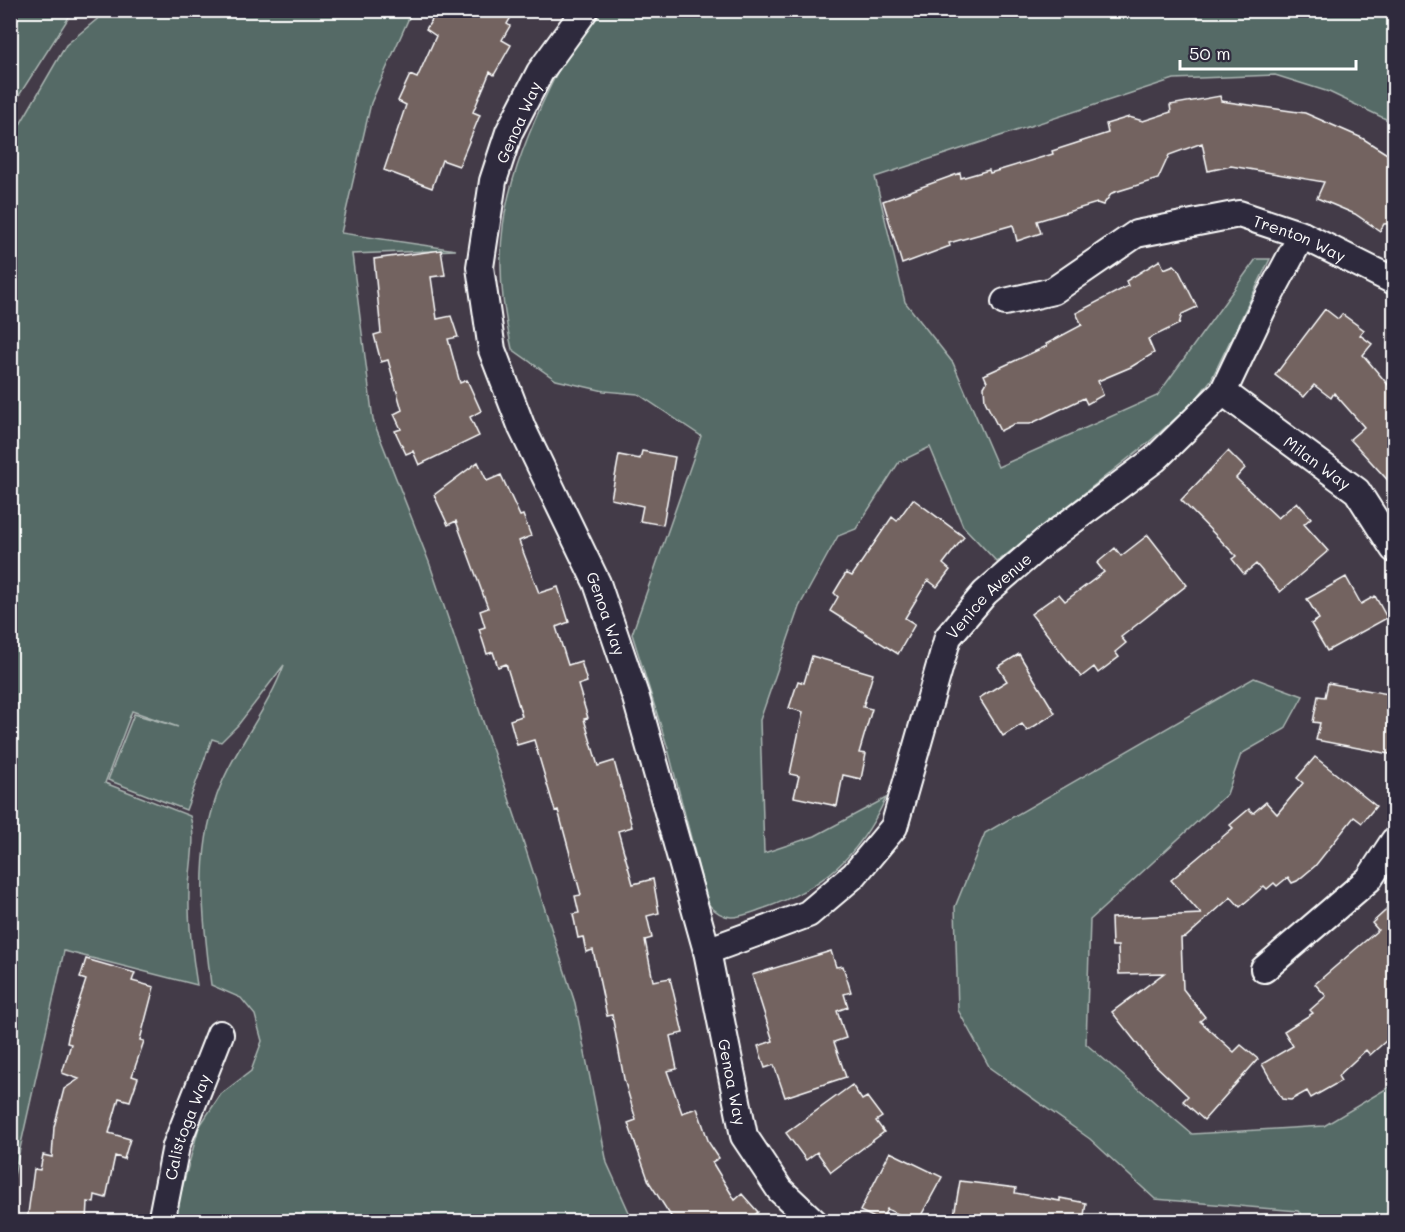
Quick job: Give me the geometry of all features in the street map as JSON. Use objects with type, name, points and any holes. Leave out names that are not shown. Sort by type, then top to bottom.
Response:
[{"type":"street","name":"Genoa Way","points":[[585,10],[540,72],[510,132],[493,181],[480,267],[492,350],[522,428],[597,583],[636,698],[706,951],[744,1136],[780,1190],[814,1221]]},
{"type":"street","name":"Trenton Way","points":[[1005,302],[1053,291],[1136,234],[1239,214],[1302,235],[1395,280]]},
{"type":"street","name":"Venice Avenue","points":[[706,951],[808,914],[854,875],[894,827],[948,637],[985,593],[1045,541],[1155,459],[1224,392],[1263,308],[1302,235]]},
{"type":"street","name":"Milan Way","points":[[1224,392],[1357,491],[1395,549]]},
{"type":"street","points":[[1264,969],[1368,879],[1395,842]]},
{"type":"street","name":"Calistoga Way","points":[[161,1221],[176,1146],[220,1034]]},
{"type":"green space","points":[[11,10],[78,11],[69,17],[11,108]]},
{"type":"green space","points":[[107,11],[412,11],[371,103],[341,233],[456,250],[352,254],[373,420],[429,562],[516,819],[575,1003],[607,1163],[633,1221],[173,1221],[199,1127],[221,1094],[251,1071],[262,1041],[255,1015],[241,998],[211,985],[205,937],[203,865],[210,818],[217,795],[284,665],[238,725],[221,742],[212,739],[186,810],[108,780],[134,714],[178,727],[132,711],[105,783],[190,816],[193,844],[189,882],[189,915],[197,985],[64,951],[11,1189],[11,140],[66,45]]},
{"type":"green space","points":[[599,11],[1394,11],[1394,115],[1390,121],[1329,92],[1275,75],[1174,79],[875,177],[905,302],[953,363],[998,467],[1157,396],[1256,259],[1270,259],[1211,380],[1194,402],[1149,442],[997,562],[963,526],[930,447],[899,462],[856,529],[838,536],[799,607],[760,720],[764,853],[815,836],[886,798],[864,837],[837,868],[804,891],[784,901],[740,916],[721,914],[708,904],[668,749],[632,634],[701,436],[638,394],[604,391],[556,380],[512,349],[505,314],[501,282],[503,223],[517,166],[528,136],[560,67],[574,43]]},
{"type":"green space","points":[[1254,678],[1303,696],[1285,729],[1241,754],[1227,794],[1090,920],[1086,1044],[1192,1134],[1324,1126],[1394,1084],[1394,1221],[1307,1221],[1298,1211],[1155,1199],[1090,1139],[990,1068],[958,1010],[955,907],[985,833]]},
{"type":"building","points":[[438,10],[501,10],[511,17],[507,24],[510,26],[502,40],[511,45],[494,75],[490,72],[473,112],[480,115],[459,166],[442,160],[432,188],[384,170],[406,105],[398,101],[410,75],[417,78],[436,36],[426,29]]},
{"type":"building","points":[[1220,96],[1221,101],[1305,113],[1362,138],[1395,159],[1395,223],[1384,224],[1380,231],[1355,214],[1317,198],[1324,182],[1231,166],[1208,171],[1202,143],[1169,155],[1158,179],[1112,193],[1103,205],[1097,203],[1037,221],[1041,233],[1017,241],[1013,225],[949,243],[950,246],[902,264],[883,201],[960,173],[961,178],[989,170],[990,173],[1053,154],[1052,151],[1108,133],[1106,124],[1129,117],[1143,121],[1171,112],[1170,105]]},
{"type":"building","points":[[441,250],[445,275],[431,277],[437,319],[451,316],[458,337],[448,339],[460,383],[467,380],[481,411],[470,417],[479,436],[419,465],[413,451],[406,454],[395,431],[401,429],[394,414],[402,410],[388,360],[381,362],[374,335],[381,333],[374,259]]},
{"type":"building","points":[[1160,260],[1164,269],[1174,265],[1178,269],[1197,307],[1182,314],[1179,324],[1148,339],[1154,353],[1131,367],[1098,381],[1103,395],[1087,404],[1084,398],[1030,424],[1014,424],[1000,431],[985,401],[984,387],[987,382],[984,375],[1047,346],[1046,344],[1082,325],[1076,313],[1128,286],[1126,281]]},
{"type":"building","points":[[1325,309],[1338,319],[1342,314],[1364,330],[1360,335],[1372,344],[1363,355],[1395,393],[1395,488],[1350,439],[1364,427],[1334,393],[1331,398],[1314,385],[1304,397],[1275,375]]},
{"type":"building","points":[[642,451],[675,457],[663,525],[640,521],[643,506],[611,499],[619,455],[640,459]]},
{"type":"building","points":[[1228,451],[1245,468],[1236,478],[1278,518],[1297,502],[1311,518],[1304,524],[1328,551],[1280,592],[1256,564],[1244,574],[1232,559],[1236,556],[1181,500]]},
{"type":"building","points":[[478,462],[487,481],[501,475],[520,516],[523,515],[531,536],[519,541],[539,593],[558,587],[569,622],[556,627],[568,665],[581,661],[587,682],[578,685],[588,718],[584,719],[598,766],[614,761],[632,827],[618,831],[633,884],[653,879],[659,913],[647,916],[652,938],[645,940],[653,981],[670,978],[683,1033],[670,1036],[677,1069],[667,1071],[682,1113],[697,1108],[709,1143],[719,1158],[712,1162],[735,1200],[742,1194],[758,1212],[748,1221],[674,1221],[649,1182],[628,1123],[636,1120],[624,1079],[612,1015],[607,1016],[593,950],[586,952],[583,937],[578,938],[573,914],[579,913],[575,896],[581,895],[558,810],[555,811],[534,740],[517,745],[510,720],[522,716],[506,664],[498,667],[493,652],[487,654],[479,629],[485,627],[480,611],[488,608],[456,521],[448,525],[434,495]]},
{"type":"building","points":[[913,499],[964,537],[943,564],[950,570],[937,587],[928,580],[905,618],[915,624],[898,654],[830,611],[838,597],[834,593],[846,573],[852,576],[892,517],[897,521]]},
{"type":"building","points":[[1148,535],[1187,585],[1121,637],[1126,643],[1115,652],[1119,657],[1098,673],[1094,667],[1081,677],[1031,614],[1059,594],[1065,601],[1104,572],[1097,563],[1115,548],[1121,556]]},
{"type":"building","points":[[1346,577],[1361,604],[1375,596],[1387,618],[1327,651],[1311,624],[1319,619],[1307,599]]},
{"type":"building","points":[[1019,654],[1055,713],[1027,731],[1022,724],[1003,736],[979,698],[1007,681],[998,667]]},
{"type":"building","points":[[812,656],[873,674],[863,707],[872,709],[859,753],[866,754],[861,779],[843,775],[837,806],[794,797],[799,776],[790,774],[803,712],[789,708],[798,681],[804,683]]},
{"type":"building","points":[[1328,683],[1394,695],[1390,717],[1395,718],[1395,755],[1316,740],[1320,723],[1313,722],[1318,696],[1325,697]]},
{"type":"building","points":[[1315,757],[1376,806],[1362,823],[1354,817],[1315,866],[1297,881],[1292,883],[1288,877],[1277,886],[1274,883],[1267,889],[1264,886],[1240,907],[1231,897],[1186,937],[1181,938],[1183,989],[1205,1017],[1200,1021],[1234,1052],[1241,1045],[1258,1059],[1204,1120],[1183,1101],[1188,1096],[1150,1060],[1112,1012],[1164,973],[1119,974],[1118,946],[1112,946],[1111,918],[1201,914],[1171,880],[1233,828],[1230,825],[1249,809],[1253,813],[1266,802],[1277,814],[1303,783],[1297,778]]},
{"type":"building","points":[[1395,902],[1395,1033],[1370,1055],[1366,1050],[1338,1076],[1341,1081],[1311,1098],[1307,1091],[1291,1100],[1282,1099],[1262,1064],[1293,1046],[1284,1031],[1313,1013],[1310,1010],[1326,996],[1315,984],[1378,930],[1372,923]]},
{"type":"building","points":[[831,951],[836,967],[843,966],[851,992],[844,994],[848,1007],[837,1011],[846,1038],[834,1042],[846,1077],[785,1097],[774,1065],[765,1068],[758,1046],[773,1041],[752,975]]},
{"type":"building","points":[[86,959],[135,973],[132,981],[154,987],[140,1040],[144,1041],[132,1076],[138,1078],[130,1101],[119,1098],[109,1133],[130,1139],[124,1159],[115,1156],[106,1198],[95,1195],[94,1203],[88,1202],[87,1221],[27,1221],[34,1169],[40,1170],[43,1155],[52,1157],[54,1127],[64,1089],[79,1079],[62,1073],[71,1044],[67,1043],[70,1028],[86,980],[80,978]]},
{"type":"building","points":[[852,1085],[862,1100],[867,1097],[882,1117],[876,1121],[884,1132],[831,1172],[817,1152],[806,1160],[786,1133]]},
{"type":"building","points":[[890,1152],[942,1177],[918,1221],[913,1221],[887,1209],[881,1221],[860,1211]]},
{"type":"building","points":[[960,1181],[1016,1188],[1015,1193],[1086,1203],[1083,1221],[953,1221]]}]
